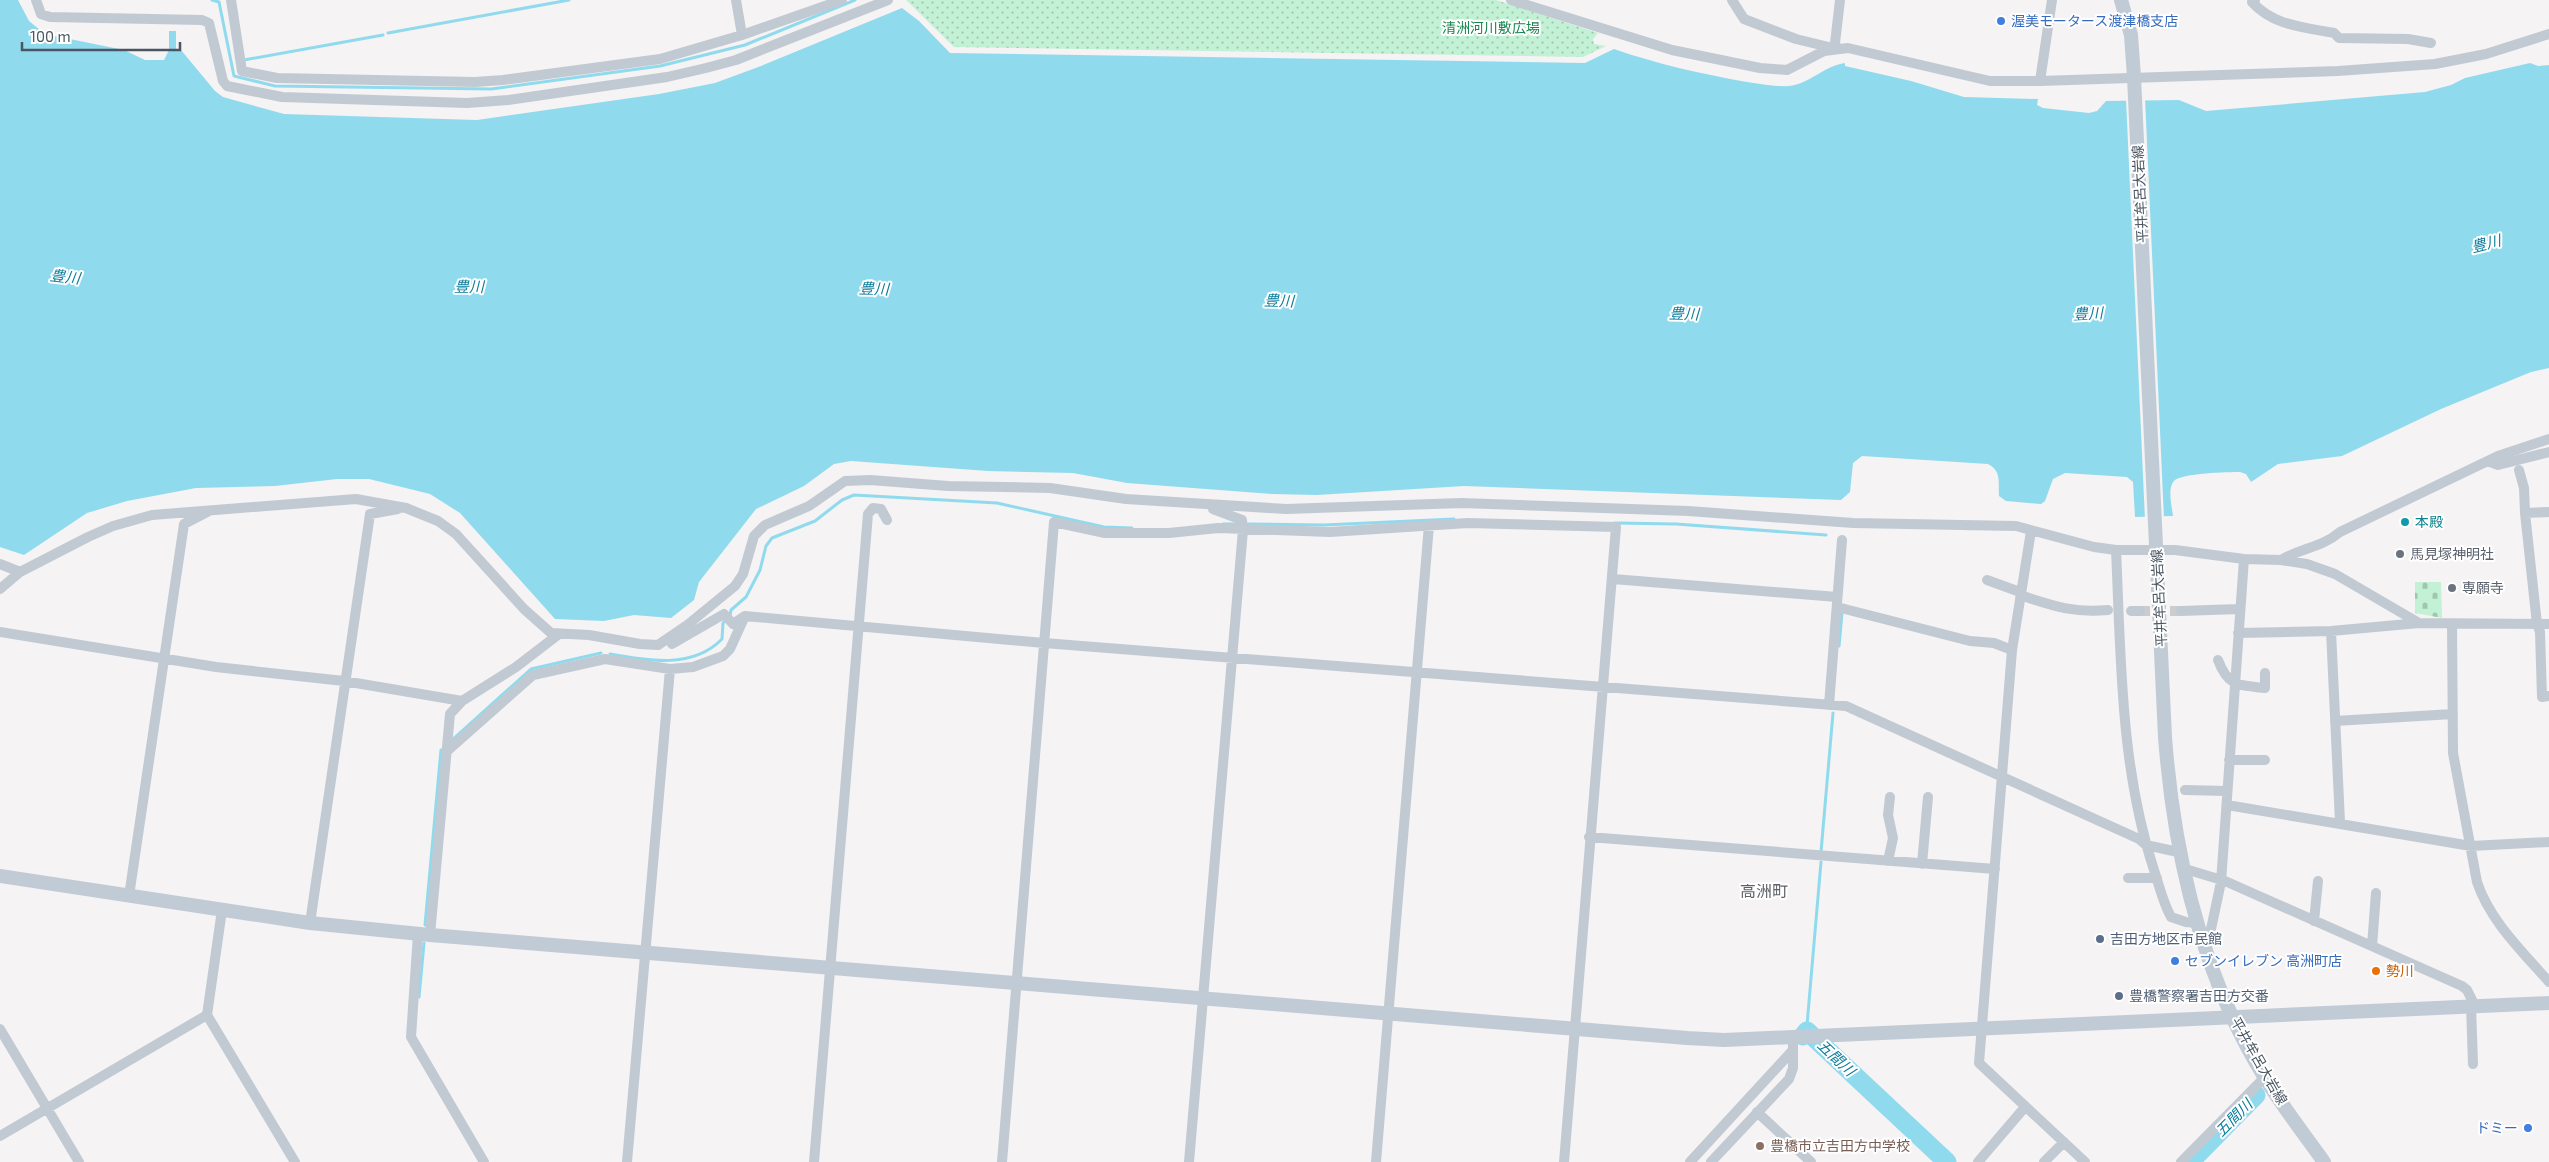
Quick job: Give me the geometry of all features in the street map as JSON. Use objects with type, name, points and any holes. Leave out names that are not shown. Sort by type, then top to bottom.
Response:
[{"type":"street","points":[[36,0],[41,14],[50,17],[202,20],[209,23],[223,81],[227,86],[282,97],[467,103],[508,100],[615,85],[706,68],[736,60],[888,0]]},
{"type":"street","points":[[231,0],[242,70],[277,78],[503,80],[660,59],[742,35],[842,0]]},
{"type":"street","points":[[736,0],[742,35]]},
{"type":"street","points":[[1511,0],[1672,50],[1760,68],[1787,70],[1824,51],[1837,49]]},
{"type":"street","points":[[1732,0],[1744,19],[1796,39],[1837,49],[1859,50],[1990,81],[2135,79],[2435,64],[2486,54],[2549,34]]},
{"type":"street","points":[[1837,49],[1835,43],[1840,0]]},
{"type":"street","points":[[2040,81],[2052,0]]},
{"type":"street","name":"平井牟呂大岩線","points":[[2121,0],[2131,34],[2135,79],[2166,755],[2178,852],[2197,923],[2221,994],[2265,1077],[2324,1162]]},
{"type":"street","points":[[2255,0],[2252,2],[2261,12],[2278,22],[2334,33],[2339,38],[2408,39],[2431,43]]},
{"type":"street","points":[[2281,560],[2290,554],[2328,543],[2340,532],[2488,461],[2549,439]]},
{"type":"street","points":[[2488,461],[2498,465],[2549,452]]},
{"type":"street","points":[[2519,470],[2524,488],[2537,624],[2540,632],[2542,697],[2549,696]]},
{"type":"street","points":[[658,645],[686,626],[735,586],[743,574],[754,536],[764,525],[809,506],[844,481],[1050,488],[1126,500],[1286,509],[1462,504],[1688,511],[1853,523],[2016,526],[2116,550],[2156,547],[2244,559],[2281,560],[2313,566],[2335,574],[2420,623]]},
{"type":"street","points":[[0,589],[20,572],[88,537],[131,520],[152,515],[214,508],[356,499],[406,508],[438,521],[456,534],[524,610],[546,630],[559,634],[589,635],[640,644],[669,645],[727,618],[733,624],[745,616],[1044,643],[1846,706],[2139,839],[2146,845],[2178,852]]},
{"type":"street","points":[[1213,504],[1214,509],[1243,526]]},
{"type":"street","points":[[129,896],[184,524],[214,508]]},
{"type":"street","points":[[310,923],[370,514],[406,508]]},
{"type":"street","points":[[814,1162],[868,514],[873,508],[881,508],[887,520]]},
{"type":"street","points":[[2525,513],[2549,512]]},
{"type":"street","points":[[1002,1162],[1054,522],[1105,533],[1169,533],[1243,526],[1330,532],[1468,523],[1616,527],[1613,579],[1601,686],[1564,1162]]},
{"type":"street","points":[[1376,1162],[1429,525]]},
{"type":"street","points":[[1189,1162],[1243,526]]},
{"type":"street","points":[[2031,531],[2012,650],[1979,1063],[2085,1162]]},
{"type":"street","points":[[1829,705],[1842,540]]},
{"type":"street","points":[[2116,550],[2122,700],[2128,755],[2146,845],[2172,916],[2186,922],[2197,923]]},
{"type":"street","points":[[2202,938],[2211,929],[2221,880],[2244,559]]},
{"type":"street","points":[[0,564],[20,572]]},
{"type":"street","points":[[1613,579],[1837,602],[1970,641],[1994,643],[2012,650]]},
{"type":"street","points":[[1987,580],[2068,610],[2082,612],[2108,610]]},
{"type":"street","points":[[2181,611],[2239,610]]},
{"type":"street","points":[[446,752],[533,675],[605,659],[670,669],[693,667],[723,656],[730,649],[745,616]]},
{"type":"street","points":[[2238,633],[2331,631],[2420,623],[2549,624]]},
{"type":"street","points":[[2452,624],[2454,753],[2477,882],[2484,902],[2549,982]]},
{"type":"street","points":[[2331,631],[2340,822]]},
{"type":"street","points":[[0,632],[165,657],[216,667],[344,681],[462,701]]},
{"type":"street","points":[[484,1162],[411,1037],[450,714],[462,701],[516,667],[559,634]]},
{"type":"street","points":[[2218,660],[2223,672],[2235,684],[2265,688],[2265,672]]},
{"type":"street","points":[[627,1162],[647,953],[670,669]]},
{"type":"street","points":[[2335,721],[2453,714]]},
{"type":"street","points":[[2229,760],[2265,760]]},
{"type":"street","points":[[2185,790],[2227,791]]},
{"type":"street","points":[[1888,861],[1893,838],[1888,815],[1890,797]]},
{"type":"street","points":[[1922,864],[1928,797]]},
{"type":"street","points":[[2227,805],[2340,822],[2471,846],[2549,842]]},
{"type":"street","points":[[1589,837],[1995,869]]},
{"type":"street","points":[[2182,868],[2221,880],[2462,986],[2467,990],[2473,1006],[2473,1064]]},
{"type":"street","points":[[0,876],[310,923],[424,935],[1715,1040],[1793,1044],[1981,1028],[2549,1003]]},
{"type":"street","points":[[2128,878],[2157,878]]},
{"type":"street","points":[[2314,921],[2318,881]]},
{"type":"street","points":[[2372,946],[2376,893]]},
{"type":"street","points":[[222,910],[207,1015],[295,1162]]},
{"type":"street","points":[[0,1136],[207,1015]]},
{"type":"street","points":[[0,1029],[79,1162]]},
{"type":"street","points":[[1710,1162],[1789,1079],[1794,1068],[1793,1044]]},
{"type":"street","points":[[1690,1162],[1793,1044]]},
{"type":"street","points":[[2181,1162],[2265,1077]]},
{"type":"street","points":[[1978,1162],[2026,1106]]},
{"type":"street","points":[[1757,1112],[1811,1162]]},
{"type":"street","points":[[2044,1162],[2064,1142]]},
{"type":"green space","name":"清洲河川敷広場","points":[[906,0],[1496,0],[1598,33],[1593,39],[1594,44],[1606,46],[1583,57],[954,47]]},
{"type":"green space","points":[[2415,582],[2441,582],[2442,618],[2415,613]]},
{"type":"water","name":"豊川","points":[[0,0],[18,0],[29,21],[45,34],[124,50],[145,60],[164,60],[169,50],[169,31],[176,31],[176,49],[181,50],[215,91],[223,97],[284,114],[477,120],[659,94],[715,83],[902,8],[919,21],[950,53],[1585,63],[1614,49],[1696,72],[1779,86],[1796,85],[1830,68],[1845,63],[1845,66],[1911,81],[1964,97],[2038,99],[2037,105],[2043,108],[2089,113],[2097,111],[2106,101],[2179,100],[2206,111],[2425,92],[2451,85],[2465,78],[2530,63],[2538,66],[2549,65],[2549,368],[2531,372],[2441,409],[2342,456],[2278,464],[2251,482],[2246,474],[2240,472],[2178,478],[2174,481],[2171,488],[2170,498],[2173,516],[2135,517],[2133,482],[2127,477],[2065,473],[2053,479],[2045,501],[2041,504],[2006,501],[1999,496],[1997,474],[1988,464],[1862,456],[1853,463],[1850,492],[1841,500],[1464,486],[1317,495],[1272,494],[1127,483],[1073,473],[988,471],[851,461],[834,464],[804,486],[756,509],[699,582],[694,600],[671,618],[634,615],[604,621],[555,619],[460,513],[430,494],[369,479],[337,479],[275,486],[196,488],[127,501],[87,513],[24,555],[0,547]]},
{"type":"pier","points":[[2145,98],[2164,519],[2145,520],[2126,99]]},
{"type":"waterway","points":[[212,0],[219,2],[234,76],[275,86],[491,89],[660,66],[745,45],[855,0]]},
{"type":"waterway","points":[[388,33],[569,0]]},
{"type":"waterway","points":[[244,60],[383,35]]},
{"type":"waterway","points":[[610,654],[639,659],[669,660],[684,659],[710,649],[722,639],[723,623],[730,616],[731,610],[746,597],[760,570],[766,546],[772,538],[815,521],[842,500],[854,495],[997,503],[1104,527],[1132,528]]},
{"type":"waterway","points":[[1245,524],[1324,525],[1454,519]]},
{"type":"waterway","points":[[1615,523],[1676,524],[1826,535]]},
{"type":"waterway","points":[[1223,524],[1239,524]]},
{"type":"waterway","points":[[1839,646],[1842,613]]},
{"type":"waterway","points":[[452,740],[531,669],[601,653]]},
{"type":"waterway","points":[[1821,852],[1833,713]]},
{"type":"waterway","points":[[425,925],[441,750]]},
{"type":"waterway","points":[[1807,1025],[1821,862]]},
{"type":"waterway","points":[[419,997],[424,943]]},
{"type":"waterway","name":"五間川","points":[[1803,1036],[1807,1031],[1947,1162]]},
{"type":"waterway","name":"五間川","points":[[2190,1162],[2256,1095]]},
{"type":"tunnel","points":[[2140,611],[2181,611]]},
{"type":"place","name":"渥美モータース渡津橋支店","points":[[2001,21]]},
{"type":"place","name":"本殿","points":[[2405,522]]},
{"type":"place","name":"馬見塚神明社","points":[[2400,554]]},
{"type":"place","name":"専願寺","points":[[2452,588]]},
{"type":"place","name":"吉田方地区市民館","points":[[2100,939]]},
{"type":"place","name":"セブンイレブン 高洲町店","points":[[2175,961]]},
{"type":"place","name":"勢川","points":[[2376,971]]},
{"type":"place","name":"豊橋警察署吉田方交番","points":[[2119,996]]},
{"type":"place","name":"ドミー","points":[[2528,1128]]},
{"type":"place","name":"豊橋市立吉田方中学校","points":[[1760,1146]]},
{"type":"district","name":"高洲町","points":[[1764,891]]}]
